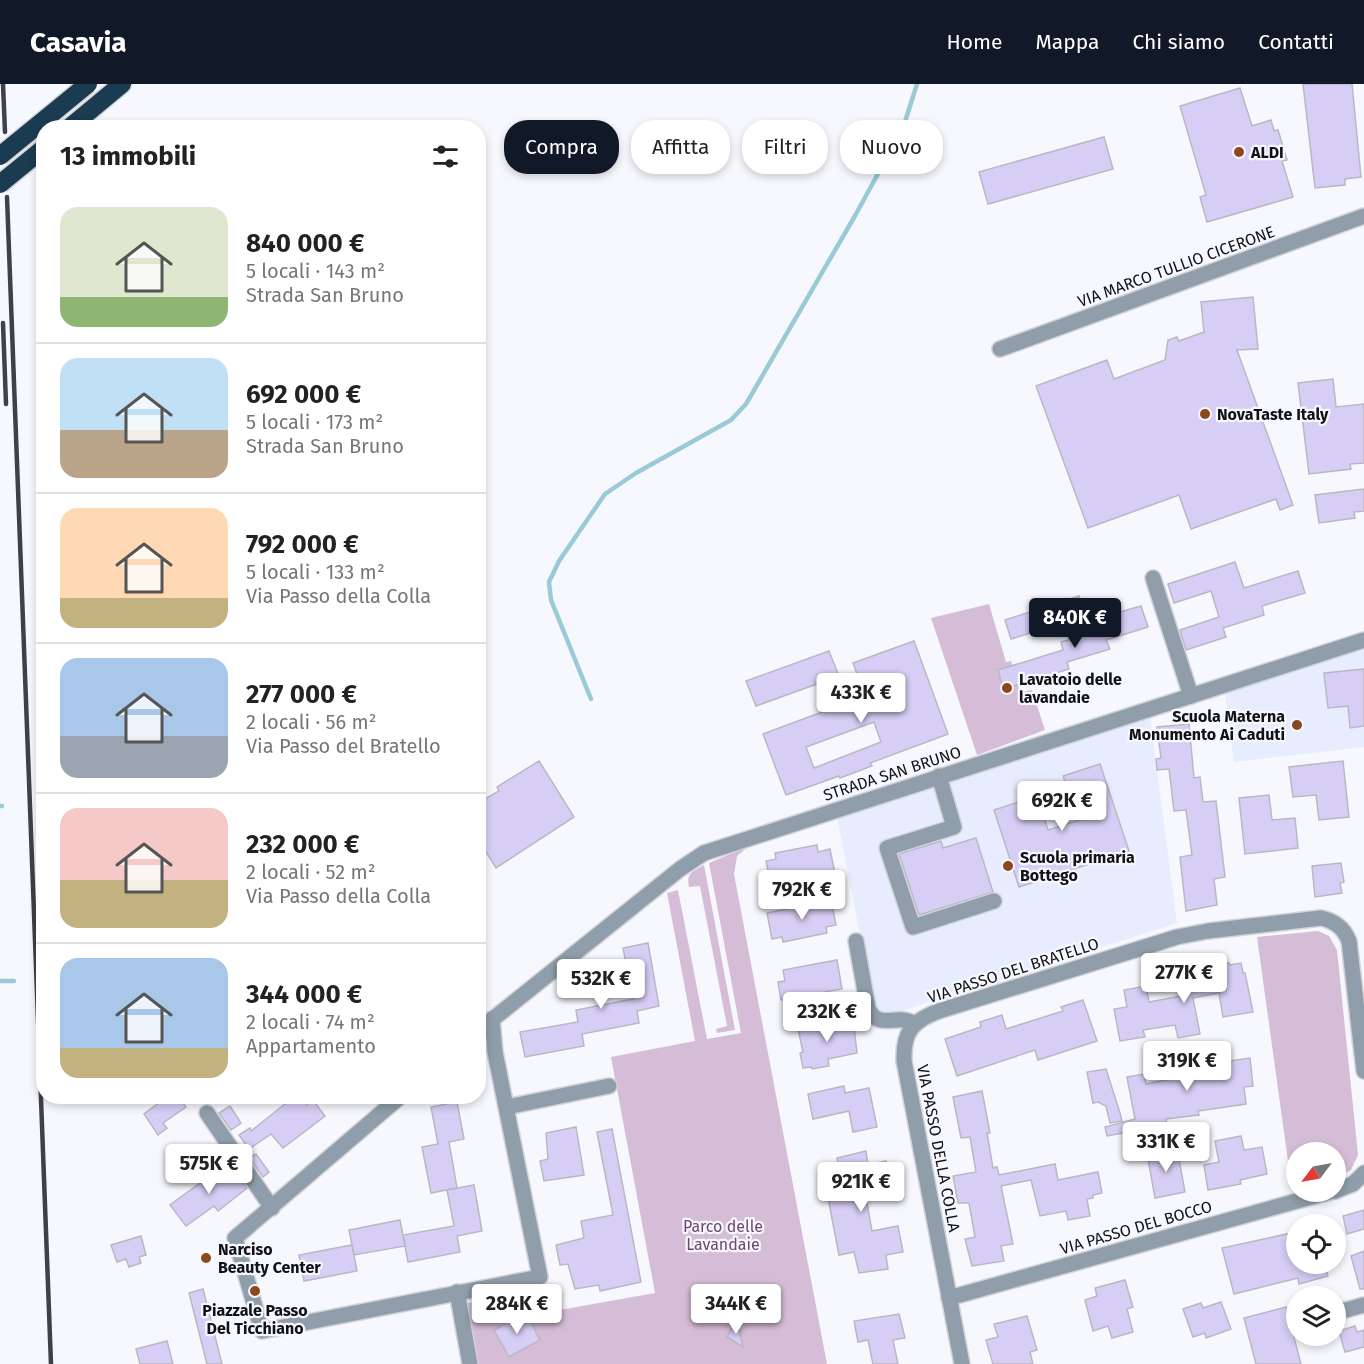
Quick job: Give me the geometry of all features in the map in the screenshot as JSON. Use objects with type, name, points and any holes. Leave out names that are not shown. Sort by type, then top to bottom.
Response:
[{"type":"highway","points":[[44,120],[88,84]]},
{"type":"highway","points":[[79,120],[122,84]]},
{"type":"highway","points":[[0,156],[36,127]]},
{"type":"highway","points":[[0,184],[36,155]]},
{"type":"street","name":"VIA MARCO TULLIO CICERONE","points":[[1000,349],[1364,216]]},
{"type":"street","points":[[1153,578],[1191,696]]},
{"type":"street","name":"STRADA SAN BRUNO","points":[[486,1024],[680,869],[704,854],[1364,640]]},
{"type":"street","points":[[939,776],[954,827],[887,849],[913,927],[994,901]]},
{"type":"street","name":"VIA PASSO DEL BRATELLO","points":[[914,1024],[939,1011],[1176,937],[1326,919],[1344,931],[1350,946],[1363,1049]]},
{"type":"street","points":[[855,941],[868,1008],[872,1014],[882,1021],[905,1020],[914,1024]]},
{"type":"street","points":[[392,1104],[235,1238],[261,1331],[540,1277],[495,1052],[492,1019]]},
{"type":"street","name":"VIA PASSO DELLA COLLA","points":[[914,1024],[908,1032],[904,1061],[962,1364]]},
{"type":"street","points":[[1363,1049],[1364,1071]]},
{"type":"street","points":[[507,1107],[609,1086]]},
{"type":"street","points":[[207,1113],[272,1208]]},
{"type":"street","name":"VIA PASSO DEL BOCCO","points":[[1346,1186],[1356,1182],[1364,1173]]},
{"type":"street","name":"VIA PASSO DEL BOCCO","points":[[1346,1189],[1364,1188]]},
{"type":"street","name":"VIA PASSO DEL BOCCO","points":[[949,1298],[1294,1202]]},
{"type":"street","points":[[458,1292],[470,1364]]},
{"type":"street","points":[[1346,1310],[1364,1305]]},
{"type":"shaded area","name":"Scuola Materna Monumento Ai Caduti","points":[[1364,648],[1364,747],[1234,762],[1225,692]]},
{"type":"shaded area","name":"Scuola primaria Bottego","points":[[1150,716],[1177,923],[898,1012],[880,1013],[873,1002],[837,817]]},
{"type":"green space","points":[[989,604],[1006,662],[1011,661],[1020,692],[1032,690],[1045,730],[977,755],[931,618]]},
{"type":"green space","name":"Parco delle Lavandaie","points":[[749,846],[737,856],[734,874],[827,1364],[476,1364],[464,1304],[549,1287],[554,1311],[655,1293],[611,1057],[695,1041],[667,893],[678,890],[707,1039],[741,1033],[709,863]]},
{"type":"green space","points":[[704,865],[735,1030],[717,1033],[716,1029],[727,1026],[700,886],[689,887],[688,882],[691,873]]},
{"type":"green space","points":[[1318,931],[1329,936],[1337,950],[1358,1155],[1351,1170],[1346,1172],[1346,1142],[1286,1142],[1286,1147],[1257,937]]},
{"type":"building","points":[[1303,84],[1352,84],[1361,177],[1345,179],[1345,185],[1315,188]]},
{"type":"building","points":[[1240,88],[1252,126],[1271,120],[1274,131],[1278,130],[1287,160],[1282,161],[1293,197],[1207,222],[1200,197],[1206,195],[1180,106]]},
{"type":"building","points":[[1104,137],[1113,169],[988,204],[979,172]]},
{"type":"building","points":[[1253,297],[1258,349],[1237,350],[1293,505],[1280,510],[1276,499],[1191,529],[1179,495],[1088,528],[1036,386],[1107,360],[1114,379],[1165,360],[1168,340],[1177,337],[1179,341],[1204,332],[1201,302]]},
{"type":"building","points":[[1333,379],[1336,407],[1364,404],[1364,463],[1350,464],[1351,469],[1309,474],[1298,383]]},
{"type":"building","points":[[1364,489],[1364,511],[1354,512],[1355,518],[1319,523],[1315,495]]},
{"type":"building","points":[[1235,562],[1244,588],[1298,571],[1305,593],[1262,606],[1264,615],[1223,628],[1226,637],[1186,650],[1180,630],[1219,617],[1211,591],[1174,603],[1168,584]]},
{"type":"building","points":[[1079,596],[1083,609],[1035,625],[1037,631],[1011,639],[1005,620]]},
{"type":"building","points":[[1141,606],[1148,627],[1106,640],[1110,649],[1067,662],[1069,669],[1003,689],[998,670],[1063,650],[1061,642],[1103,630],[1105,634],[1100,618]]},
{"type":"building","points":[[914,641],[948,734],[870,763],[872,766],[786,795],[763,734],[865,696],[853,663]],"holes":[[[874,722],[881,742],[814,768],[806,747]]]},
{"type":"building","points":[[829,651],[839,676],[756,706],[746,681]]},
{"type":"building","points":[[1364,669],[1364,726],[1350,728],[1348,706],[1328,708],[1324,673]]},
{"type":"building","points":[[1189,724],[1194,778],[1200,777],[1203,802],[1216,801],[1225,877],[1214,879],[1217,905],[1186,911],[1180,857],[1192,855],[1186,810],[1174,811],[1169,769],[1157,770],[1156,759],[1161,758],[1157,727]]},
{"type":"building","points":[[539,761],[574,817],[496,868],[486,852],[486,798],[499,791],[497,787]]},
{"type":"building","points":[[1343,761],[1349,817],[1319,820],[1316,795],[1293,797],[1289,767]]},
{"type":"building","points":[[1100,764],[1129,851],[1019,887],[994,810],[1037,796],[1048,830],[1092,816],[1084,792],[1070,796],[1063,776]]},
{"type":"building","points":[[1269,795],[1272,820],[1295,818],[1298,848],[1245,854],[1239,798]]},
{"type":"building","points":[[976,838],[993,892],[919,915],[899,854],[941,841],[943,848]]},
{"type":"building","points":[[817,845],[818,852],[830,849],[835,874],[771,885],[766,861],[776,859],[775,853]]},
{"type":"building","points":[[1341,863],[1344,882],[1340,883],[1342,893],[1315,897],[1312,866]]},
{"type":"building","points":[[831,900],[836,925],[826,927],[827,933],[783,942],[782,937],[772,939],[767,913]]},
{"type":"building","points":[[648,943],[659,1006],[637,1011],[639,1023],[582,1034],[584,1046],[525,1057],[520,1032],[578,1022],[576,1010],[633,999],[623,948]]},
{"type":"building","points":[[837,960],[842,989],[781,1000],[778,982],[785,981],[783,970]]},
{"type":"building","points":[[1229,963],[1230,965],[1241,963],[1253,1012],[1223,1017],[1219,993],[1193,998],[1200,1034],[1178,1038],[1175,1025],[1143,1030],[1145,1037],[1120,1041],[1114,1009],[1127,1007],[1124,990],[1146,986],[1149,1002],[1181,996],[1180,989],[1199,986],[1196,970]]},
{"type":"building","points":[[1083,1000],[1097,1041],[1038,1060],[1035,1050],[957,1076],[945,1039],[981,1027],[980,1022],[1002,1015],[1006,1029],[1063,1011],[1061,1007]]},
{"type":"building","points":[[853,1019],[857,1053],[828,1059],[829,1066],[803,1068],[800,1053],[803,1052],[798,1029]]},
{"type":"building","points":[[1229,1054],[1230,1061],[1250,1058],[1253,1086],[1244,1087],[1246,1104],[1198,1111],[1199,1115],[1166,1119],[1167,1125],[1107,1136],[1105,1127],[1135,1119],[1127,1077],[1144,1074],[1146,1084],[1180,1077],[1176,1059]]},
{"type":"building","points":[[1106,1069],[1122,1121],[1110,1123],[1106,1106],[1098,1102],[1093,1103],[1087,1072]]},
{"type":"building","points":[[844,1086],[845,1093],[869,1088],[877,1127],[853,1132],[849,1111],[813,1119],[808,1094]]},
{"type":"building","points":[[982,1091],[990,1133],[987,1133],[993,1168],[997,1167],[999,1175],[1055,1164],[1058,1180],[1098,1172],[1102,1193],[1087,1199],[1090,1216],[1068,1220],[1066,1211],[1040,1216],[1031,1180],[1001,1186],[1013,1244],[1001,1246],[1004,1261],[972,1266],[965,1239],[975,1237],[969,1203],[958,1203],[953,1176],[976,1172],[970,1137],[961,1138],[953,1097]]},
{"type":"building","points":[[157,1104],[184,1104],[186,1107],[163,1123],[167,1128],[158,1135],[144,1114]]},
{"type":"building","points":[[285,1104],[316,1104],[325,1116],[283,1148],[271,1134],[249,1149],[239,1135],[250,1128],[251,1131]]},
{"type":"building","points":[[457,1104],[464,1139],[449,1142],[457,1188],[431,1193],[422,1147],[438,1144],[431,1107]]},
{"type":"building","points":[[230,1106],[241,1123],[231,1130],[219,1113]]},
{"type":"building","points":[[576,1127],[584,1175],[544,1181],[540,1161],[548,1159],[546,1133]]},
{"type":"building","points":[[612,1129],[641,1282],[600,1291],[599,1285],[575,1289],[568,1264],[560,1265],[556,1245],[584,1238],[581,1221],[613,1215],[597,1132]]},
{"type":"building","points":[[1241,1136],[1244,1150],[1262,1147],[1267,1174],[1240,1180],[1241,1184],[1208,1190],[1204,1165],[1219,1162],[1215,1141]]},
{"type":"building","points":[[1177,1148],[1185,1192],[1155,1198],[1147,1153]]},
{"type":"building","points":[[866,1151],[868,1165],[886,1161],[891,1187],[865,1192],[872,1231],[898,1226],[903,1252],[886,1255],[888,1269],[859,1273],[854,1252],[839,1255],[825,1182],[841,1179],[837,1158]]},
{"type":"building","points":[[256,1154],[269,1172],[263,1177],[250,1158]]},
{"type":"building","points":[[222,1167],[227,1174],[234,1169],[247,1188],[218,1211],[214,1206],[186,1226],[170,1205]]},
{"type":"building","points":[[474,1185],[482,1231],[457,1236],[460,1252],[408,1262],[403,1235],[454,1226],[447,1190]]},
{"type":"building","points":[[1364,1210],[1364,1229],[1347,1234],[1346,1215]]},
{"type":"building","points":[[400,1220],[405,1246],[354,1255],[349,1230]]},
{"type":"building","points":[[1286,1234],[1286,1274],[1328,1274],[1328,1276],[1299,1284],[1298,1278],[1234,1294],[1222,1248]]},
{"type":"building","points":[[141,1236],[146,1255],[139,1257],[141,1263],[129,1267],[126,1259],[117,1262],[111,1245]]},
{"type":"building","points":[[352,1245],[357,1271],[304,1281],[299,1255]]},
{"type":"building","points":[[1364,1251],[1364,1289],[1360,1289],[1351,1256]]},
{"type":"building","points":[[1125,1280],[1133,1307],[1127,1309],[1133,1332],[1112,1338],[1108,1326],[1093,1331],[1085,1300],[1097,1296],[1095,1288]]},
{"type":"building","points":[[203,1289],[222,1364],[207,1364],[189,1293]]},
{"type":"building","points":[[1221,1302],[1231,1329],[1206,1338],[1205,1333],[1193,1337],[1183,1309],[1201,1303],[1203,1308]]},
{"type":"building","points":[[1286,1307],[1286,1346],[1296,1346],[1301,1364],[1256,1364],[1244,1318]]},
{"type":"building","points":[[526,1313],[540,1340],[509,1357],[494,1330]]},
{"type":"building","points":[[899,1314],[905,1338],[893,1340],[898,1364],[873,1364],[868,1340],[858,1342],[854,1321]]},
{"type":"building","points":[[1027,1316],[1037,1350],[1030,1352],[1033,1364],[993,1364],[986,1340],[998,1337],[994,1324]]},
{"type":"building","points":[[737,1320],[743,1347],[727,1337]]},
{"type":"building","points":[[1355,1326],[1357,1332],[1364,1330],[1364,1347],[1345,1352],[1343,1346],[1346,1346],[1346,1329]]},
{"type":"building","points":[[167,1341],[173,1364],[140,1364],[136,1349]]},
{"type":"waterway","points":[[591,699],[551,600],[549,582],[559,561],[605,494],[636,473],[731,420],[746,404],[903,128],[917,84]]},
{"type":"waterway","points":[[0,981],[14,981]]},
{"type":"railway","points":[[3,84],[5,132]]},
{"type":"railway","points":[[7,197],[36,966]]},
{"type":"railway","points":[[3,323],[6,404]]},
{"type":"railway","points":[[41,1104],[51,1364]]},
{"type":"place","name":"ALDI","points":[[1239,152]]},
{"type":"place","name":"NovaTaste Italy","points":[[1205,414]]},
{"type":"place","name":"Lavatoio delle lavandaie","points":[[1007,688]]},
{"type":"place","name":"Scuola Materna Monumento Ai Caduti","points":[[1297,725]]},
{"type":"place","name":"Scuola primaria Bottego","points":[[1008,866]]},
{"type":"place","name":"Narciso Beauty Center","points":[[206,1258]]},
{"type":"place","name":"Piazzale Passo Del Ticchiano","points":[[255,1291]]}]
